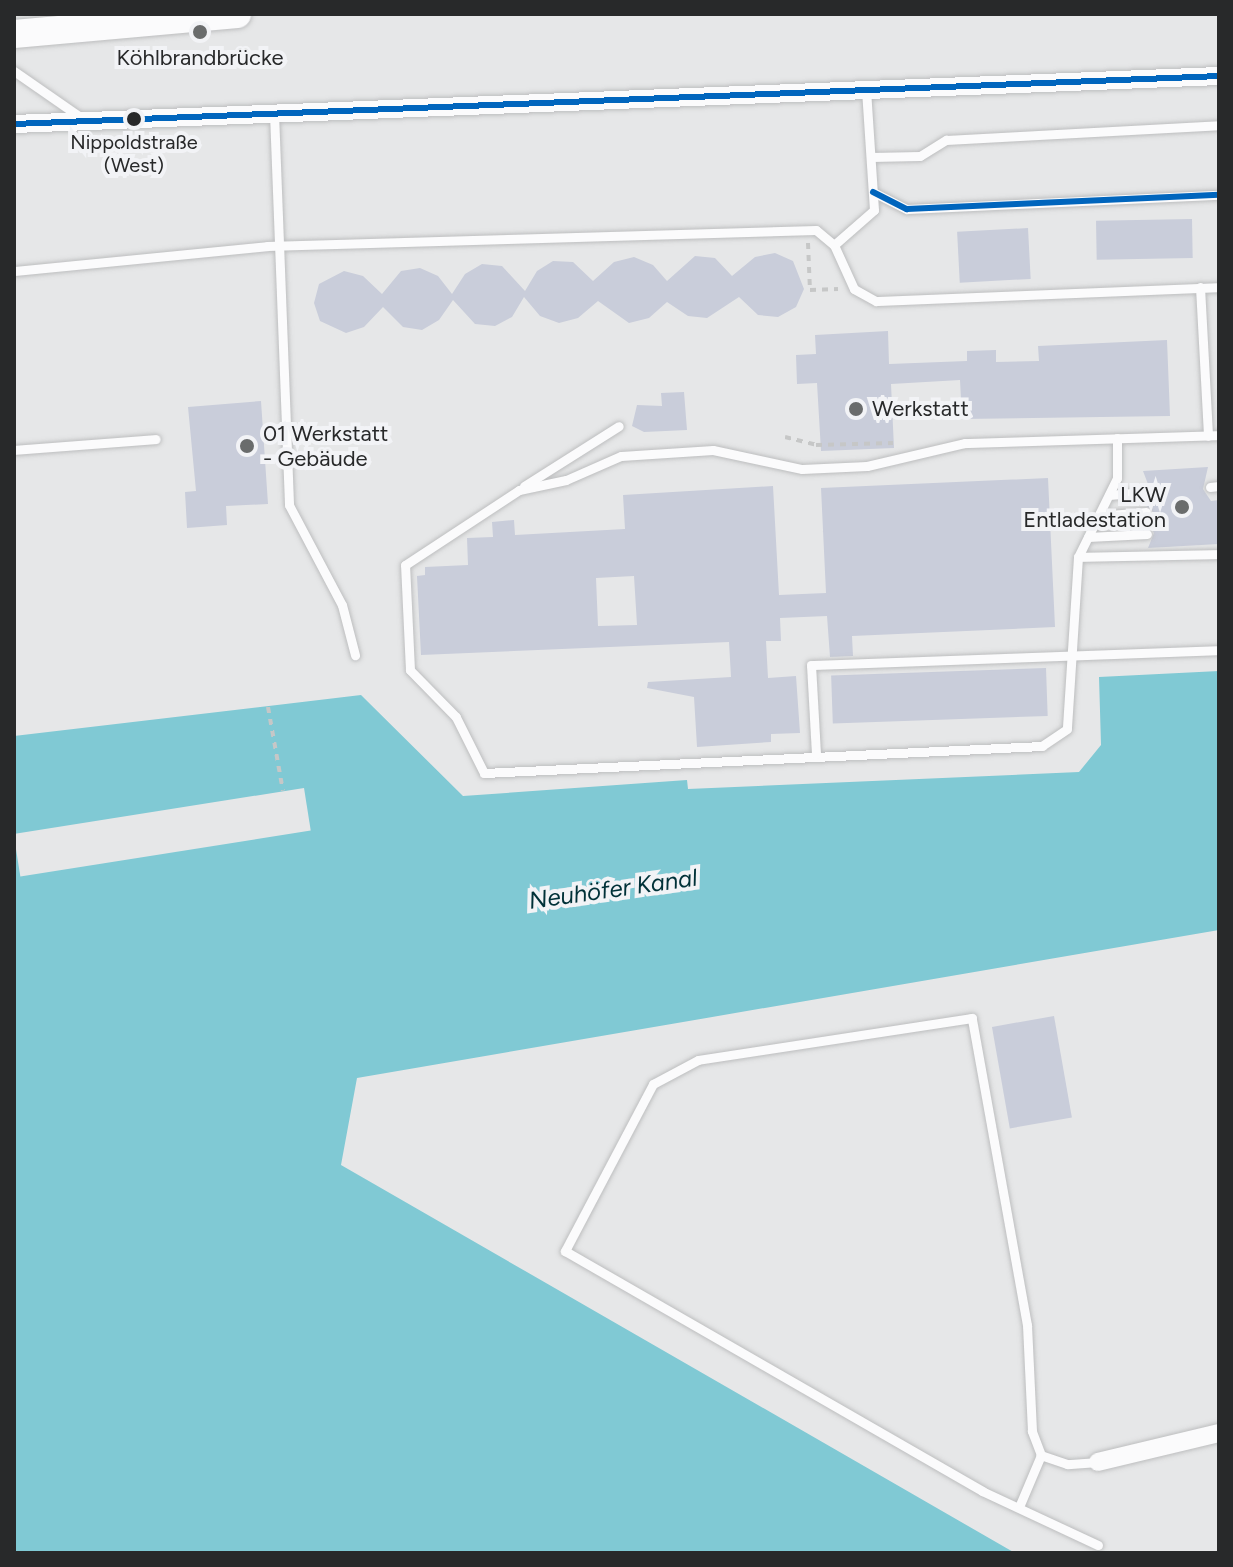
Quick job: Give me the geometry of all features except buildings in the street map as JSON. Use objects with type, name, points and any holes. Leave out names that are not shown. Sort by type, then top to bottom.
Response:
[{"type":"main road","points":[[14,34],[237,14]]},
{"type":"street","points":[[14,124],[1219,76]]},
{"type":"street","points":[[1098,1462],[1219,1433]]},
{"type":"lane","points":[[14,71],[86,121]]},
{"type":"lane","points":[[834,245],[874,210],[866,90]]},
{"type":"lane","points":[[274,113],[289,505],[342,605],[355,655]]},
{"type":"lane","points":[[871,157],[920,156],[946,140],[1219,125]]},
{"type":"lane","points":[[873,192],[907,209],[1219,195]]},
{"type":"lane","points":[[14,271],[280,246],[816,230],[834,245],[854,289],[876,301],[1219,287]]},
{"type":"lane","points":[[1200,287],[1208,436]]},
{"type":"lane","points":[[619,426],[405,565],[410,670],[456,717],[484,773],[816,754],[1042,746],[1067,729],[1078,557],[1117,478],[1117,438]]},
{"type":"lane","points":[[519,490],[566,480],[621,456],[713,450],[802,469],[841,467],[965,443],[1219,435]]},
{"type":"lane","points":[[14,450],[156,439]]},
{"type":"lane","points":[[1109,495],[1144,492]]},
{"type":"lane","points":[[1098,516],[1146,512]]},
{"type":"lane","points":[[1088,537],[1147,534]]},
{"type":"lane","points":[[1078,557],[1219,554]]},
{"type":"lane","points":[[816,754],[811,665],[1219,650]]},
{"type":"lane","points":[[1019,1507],[1041,1455],[1032,1431],[1027,1325],[972,1018],[698,1060],[653,1084],[565,1251],[1019,1507],[1098,1545]]},
{"type":"lane","points":[[1041,1455],[1067,1464],[1098,1462]]},
{"type":"path","points":[[793,242],[808,242],[810,290],[854,289]]},
{"type":"path","points":[[268,707],[283,791]]},
{"type":"water","name":"Neuhöfer Kanal","points":[[1219,671],[1219,930],[357,1078],[341,1165],[1015,1553],[14,1553],[14,736],[361,695],[463,796],[687,780],[688,789],[1079,772],[1101,745],[1099,677]]},
{"type":"pier","points":[[304,788],[311,830],[20,876],[14,834]]},
{"type":"transit line","points":[[14,124],[1219,76]]},
{"type":"transit line","points":[[873,192],[907,209],[1219,195]]},
{"type":"place","name":"Köhlbrandbrücke","points":[[200,32]]},
{"type":"place","name":"Nippoldstraße (West)","points":[[134,119]]},
{"type":"place","name":"Werkstatt","points":[[856,409]]},
{"type":"place","name":"01 Werkstatt - Gebäude","points":[[247,446]]},
{"type":"place","name":"LKW Entladestation","points":[[1182,507]]}]
